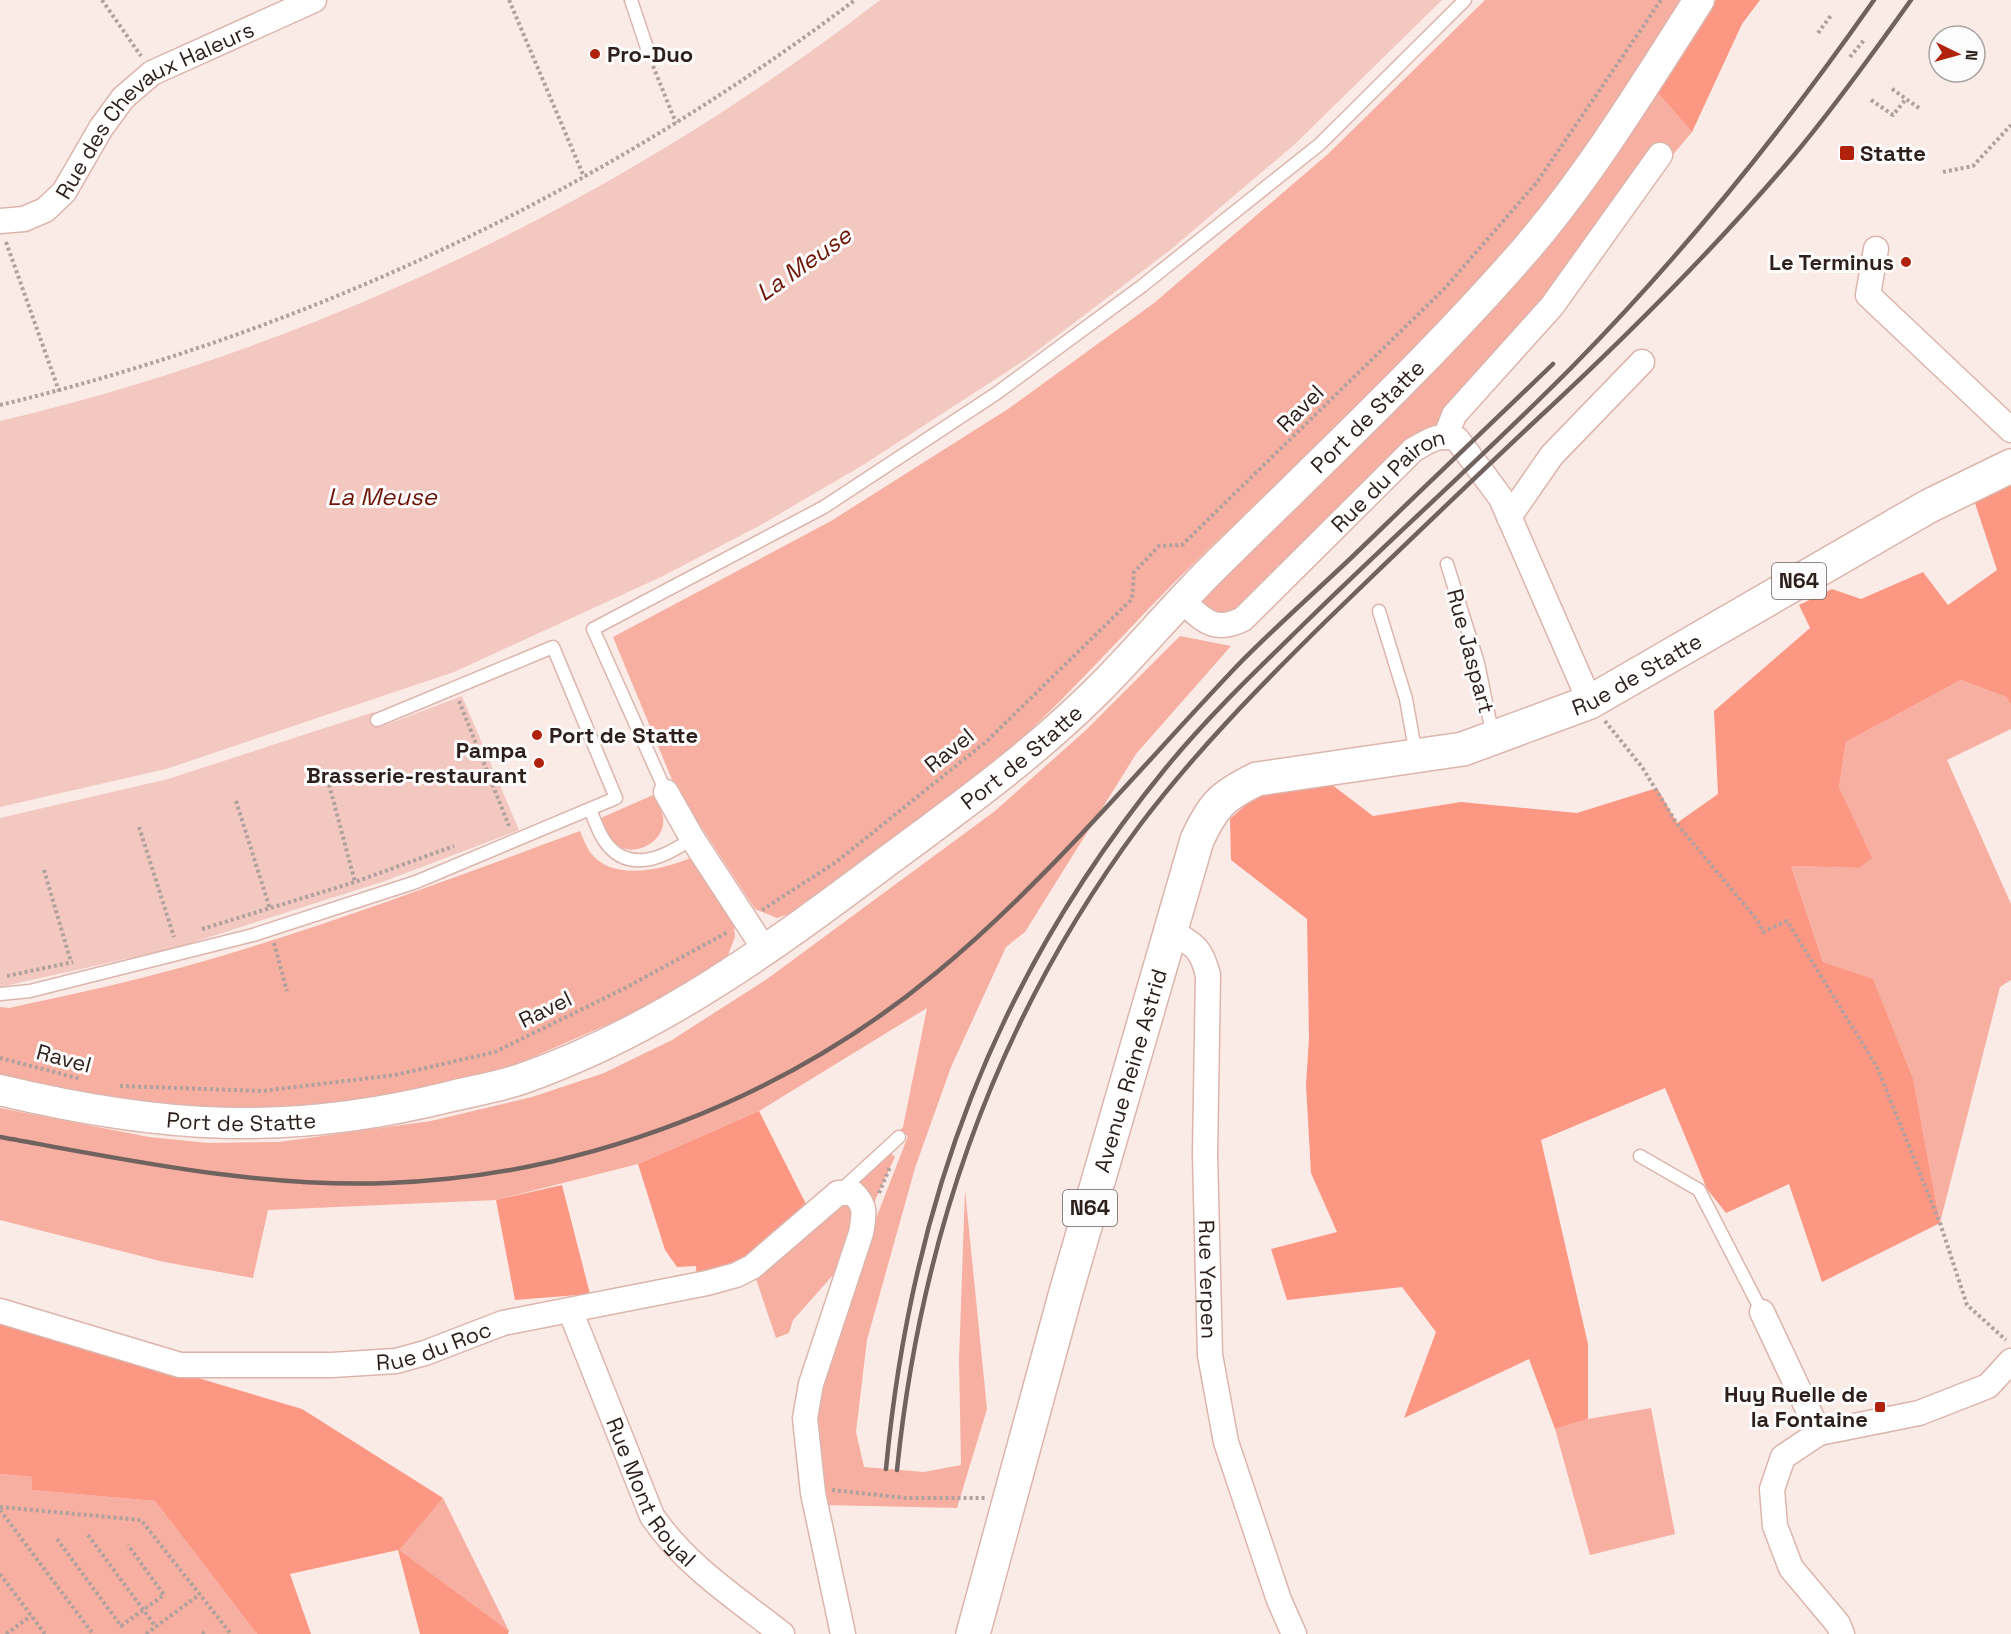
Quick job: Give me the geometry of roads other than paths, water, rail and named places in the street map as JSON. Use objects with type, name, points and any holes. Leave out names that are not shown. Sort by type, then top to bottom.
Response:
[{"type":"main road","name":"Rue de Statte","points":[[1229,792],[1257,778],[1463,749],[1590,702],[1929,506],[2011,466]]},
{"type":"main road","name":"Avenue Reine Astrid","points":[[973,1634],[1066,1292],[1197,840],[1209,815],[1229,792]]},
{"type":"street","name":"Rue des Chevaux Haleurs","points":[[2,228],[45,210],[64,192],[101,128],[123,98],[152,73],[314,0]]},
{"type":"street","name":"Port de Statte","points":[[0,1090],[128,1116],[208,1124],[278,1124],[405,1108],[514,1081],[573,1059],[642,1027],[699,994],[765,950],[989,786],[1096,692],[1181,600],[1429,354],[1530,244],[1634,100],[1699,0]]},
{"type":"street","points":[[1446,436],[1454,415],[1552,306],[1660,155]]},
{"type":"street","points":[[1876,249],[1868,295],[2011,430]]},
{"type":"street","points":[[1509,517],[1552,455],[1642,362]]},
{"type":"street","name":"Rue du Pairon","points":[[1181,600],[1207,622],[1227,627],[1243,620],[1413,450],[1436,437],[1446,436],[1456,439],[1501,498],[1590,702]]},
{"type":"street","points":[[666,792],[692,838],[765,950]]},
{"type":"street","name":"Rue Yerpen","points":[[1171,932],[1195,945],[1203,957],[1208,975],[1205,1155],[1210,1355],[1226,1442],[1279,1600],[1293,1634]]},
{"type":"street","points":[[838,1193],[853,1193],[861,1200],[865,1212],[861,1233],[807,1400],[806,1440],[813,1493],[843,1634]]},
{"type":"street","name":"Rue du Roc","points":[[0,1311],[144,1357],[180,1365],[226,1367],[396,1361],[425,1353],[503,1323],[707,1283],[736,1275],[769,1254],[838,1193]]},
{"type":"street","name":"Rue Mont Royal","points":[[570,1310],[652,1516],[670,1542],[690,1562],[782,1634]]},
{"type":"street","points":[[1762,1312],[1819,1433]]},
{"type":"street","points":[[1842,1634],[1838,1624],[1791,1568],[1775,1526],[1772,1489],[1783,1457],[1819,1433],[1919,1413],[1988,1386],[2011,1361]]},
{"type":"lane","points":[[631,0],[648,51]]},
{"type":"lane","points":[[666,792],[592,629],[824,507],[997,393],[1142,286],[1320,144],[1465,0]]},
{"type":"lane","name":"Rue Jaspart","points":[[1447,564],[1478,663],[1493,738]]},
{"type":"lane","points":[[1379,612],[1406,699],[1417,756]]},
{"type":"lane","points":[[0,994],[30,991],[182,955],[270,929],[416,882],[616,798],[553,647],[377,720]]},
{"type":"lane","points":[[590,809],[604,840],[618,855],[655,860],[674,852],[692,838]]},
{"type":"lane","name":"Rue du Roc","points":[[838,1193],[900,1137]]},
{"type":"lane","points":[[1640,1156],[1699,1190],[1762,1312]]},
{"type":"water","name":"La Meuse","points":[[880,0],[1442,0],[1295,144],[1169,251],[1025,360],[863,465],[759,526],[661,577],[454,672],[166,769],[0,807],[0,421],[118,390],[235,352],[350,308],[462,257],[572,201],[678,140],[781,72]]},
{"type":"water","points":[[462,696],[519,830],[385,881],[175,948],[0,987],[0,818],[168,779],[374,712],[380,727]]},
{"type":"railway","points":[[886,1469],[898,1371],[916,1277],[940,1186],[971,1098],[1009,1012],[1053,929],[1105,848],[1165,769],[1217,710],[1343,586],[1541,398],[1654,279],[1768,143],[1874,0]]},
{"type":"railway","points":[[897,1470],[909,1382],[925,1297],[947,1213],[974,1131],[1007,1051],[1046,973],[1090,898],[1140,825],[1206,745],[1277,670],[1634,327],[1733,225],[1825,117],[1911,0]]},
{"type":"railway","points":[[0,1137],[144,1163],[241,1177],[290,1181],[388,1183],[462,1177],[536,1165],[608,1147],[679,1123],[748,1093],[814,1058],[877,1018],[936,973],[976,938],[1053,863],[1250,653],[1553,364]]},
{"type":"place","name":"Pro-Duo","points":[[595,54]]},
{"type":"place","name":"Statte","points":[[1847,153]]},
{"type":"place","name":"Le Terminus","points":[[1906,262]]},
{"type":"place","name":"Port de Statte","points":[[537,735]]},
{"type":"place","name":"Pampa Brasserie-restaurant","points":[[539,763]]},
{"type":"place","name":"Huy Ruelle de la Fontaine","points":[[1880,1407]]}]
